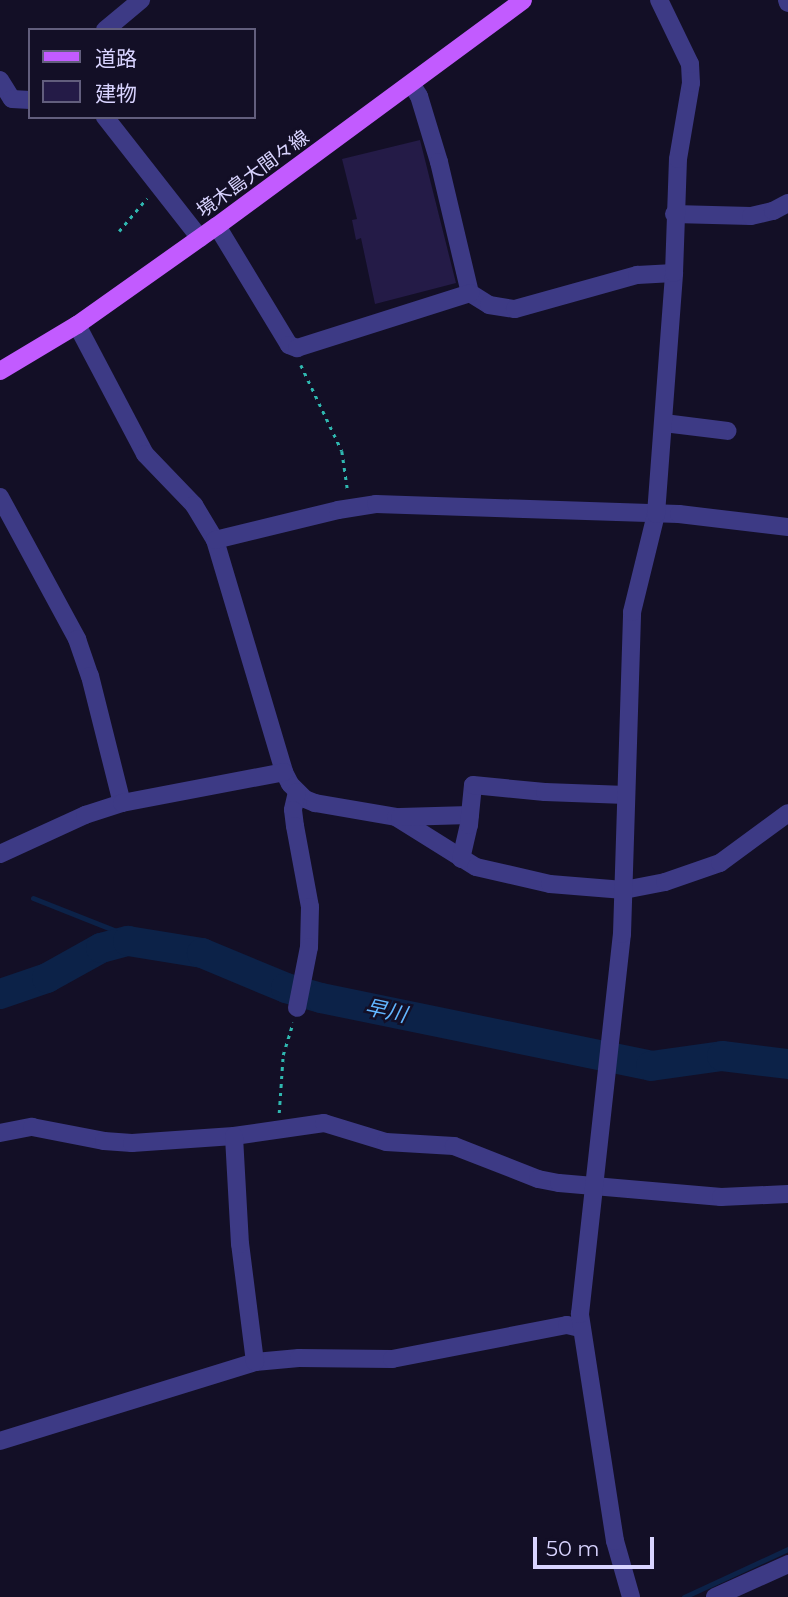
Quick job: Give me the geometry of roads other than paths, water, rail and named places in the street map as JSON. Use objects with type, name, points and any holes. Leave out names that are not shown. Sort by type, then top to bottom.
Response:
[{"type":"main road","name":"境木島大間々線","points":[[0,371],[77,325],[217,226],[523,0]]},
{"type":"street","points":[[107,28],[141,0]]},
{"type":"street","points":[[631,1597],[615,1541],[580,1328],[624,890],[632,612],[656,514],[674,273],[678,159],[691,72],[659,0]]},
{"type":"street","points":[[0,80],[12,99],[28,100]]},
{"type":"street","points":[[411,85],[419,96],[439,162],[470,293],[489,305],[515,309],[637,275],[674,273]]},
{"type":"street","points":[[108,119],[200,238]]},
{"type":"street","points":[[674,214],[751,216],[773,211],[788,203]]},
{"type":"street","points":[[217,226],[289,345],[297,348],[470,293]]},
{"type":"street","points":[[77,325],[141,447],[194,505],[215,540],[284,772],[297,792],[315,803],[396,817],[470,815]]},
{"type":"street","points":[[664,423],[728,431]]},
{"type":"street","points":[[0,497],[77,639],[90,676],[122,803]]},
{"type":"street","points":[[215,540],[376,504],[656,514],[788,527]]},
{"type":"street","points":[[0,855],[85,815],[122,803],[284,772]]},
{"type":"street","points":[[461,859],[473,785],[545,792],[626,795]]},
{"type":"street","points":[[297,792],[293,810],[309,896],[309,947],[297,1008]]},
{"type":"street","points":[[396,817],[415,826],[476,867],[550,884],[624,890],[664,882],[720,863],[788,813]]},
{"type":"street","points":[[0,1133],[32,1127],[104,1141],[132,1143],[234,1136],[324,1123],[386,1142],[454,1146],[538,1179],[592,1188],[721,1197],[788,1194]]},
{"type":"street","points":[[234,1136],[240,1244],[255,1362]]},
{"type":"street","points":[[0,1441],[255,1362],[299,1358],[392,1359],[567,1325],[580,1328]]},
{"type":"street","points":[[715,1597],[788,1564]]},
{"type":"waterway","points":[[33,898],[119,932],[128,941]]},
{"type":"waterway","name":"早川","points":[[0,994],[47,978],[101,948],[128,941],[202,953],[286,988],[321,998],[651,1066],[722,1056],[788,1064]]},
{"type":"waterway","points":[[684,1597],[788,1549]]}]
